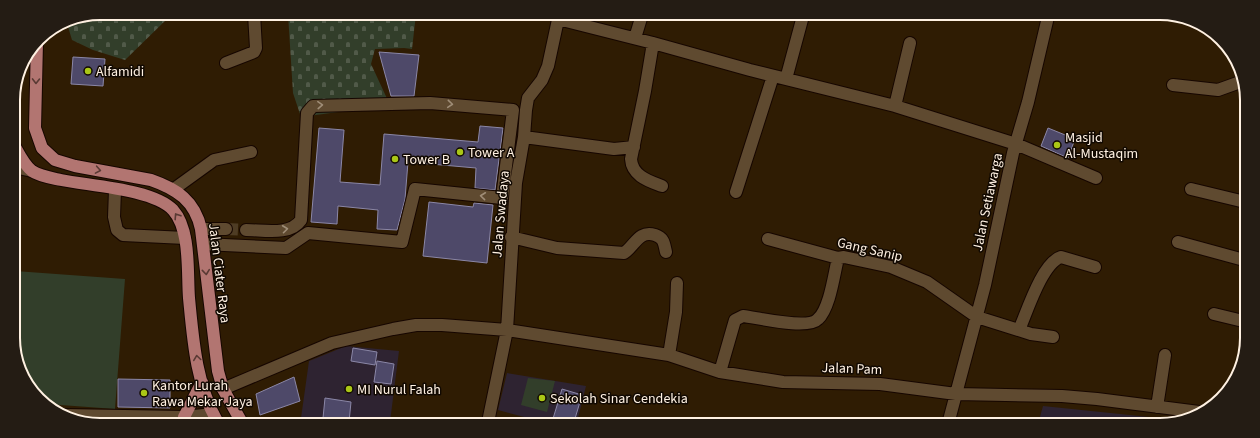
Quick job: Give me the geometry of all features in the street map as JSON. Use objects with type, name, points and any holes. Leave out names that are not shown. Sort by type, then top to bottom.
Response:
[{"type":"main road","name":"Jalan Ciater Raya","points":[[37,50],[35,128],[42,148],[55,160],[68,164],[152,180],[174,189],[196,212],[201,229],[215,355],[222,389],[239,418]]},
{"type":"main road","points":[[20,152],[32,171],[57,179],[145,195],[164,203],[173,210],[179,219],[185,238],[189,298],[197,362],[202,382],[215,418]]},
{"type":"main road","points":[[184,418],[202,382]]},
{"type":"street","points":[[226,63],[254,52],[256,48],[254,20]]},
{"type":"street","name":"Jalan Swadaya","points":[[489,418],[507,330],[511,237],[516,183],[524,138],[528,98],[542,80],[548,66],[557,20]]},
{"type":"street","points":[[569,20],[773,76],[895,106],[1016,144],[1096,178]]},
{"type":"street","points":[[635,38],[640,20]]},
{"type":"street","points":[[786,79],[802,20]]},
{"type":"street","name":"Jalan Setiawarga","points":[[950,418],[977,317],[1016,144],[1028,102],[1047,20]]},
{"type":"street","points":[[653,43],[631,159],[635,170],[645,179],[662,186]]},
{"type":"street","points":[[895,106],[910,43]]},
{"type":"street","points":[[736,192],[773,76]]},
{"type":"street","points":[[1173,85],[1218,90],[1238,84]]},
{"type":"street","points":[[203,244],[286,248],[308,233],[402,242],[415,189],[502,198],[514,110],[430,102],[313,106],[309,108],[307,113],[301,220],[296,227],[287,230],[246,230]]},
{"type":"street","points":[[524,138],[614,149],[634,147]]},
{"type":"street","points":[[174,189],[214,160],[251,152]]},
{"type":"street","points":[[20,168],[32,171]]},
{"type":"street","points":[[1191,189],[1240,201]]},
{"type":"street","points":[[115,190],[114,217],[117,230],[122,235],[185,238]]},
{"type":"street","points":[[201,229],[226,229]]},
{"type":"street","points":[[511,237],[557,248],[606,253],[624,253],[641,236],[649,233],[664,240],[666,252]]},
{"type":"street","name":"Gang Sanip","points":[[768,239],[838,258],[844,257],[891,267],[927,282],[977,317],[1031,334],[1053,337]]},
{"type":"street","points":[[1178,242],[1240,259]]},
{"type":"street","points":[[1019,330],[1030,302],[1047,268],[1055,259],[1061,257],[1095,267]]},
{"type":"street","points":[[720,372],[735,320],[739,317],[744,316],[806,325],[818,320],[825,310],[838,258]]},
{"type":"street","points":[[670,355],[676,312],[677,283]]},
{"type":"street","points":[[1214,314],[1240,320]]},
{"type":"street","name":"Jalan Pam","points":[[222,389],[332,343],[393,328],[416,325],[442,325],[507,330],[670,355],[720,372],[782,382],[880,384],[956,394],[1062,396],[1157,407],[1182,415]]},
{"type":"street","points":[[1157,407],[1165,354]]},
{"type":"shaded area","name":"MI Nurul Falah","points":[[346,346],[399,351],[391,418],[301,418],[309,361]]},
{"type":"shaded area","name":"Sekolah Sinar Cendekia","points":[[507,373],[586,386],[578,418],[528,418],[498,410]]},
{"type":"shaded area","points":[[1043,406],[1159,418],[1040,418]]},
{"type":"green space","points":[[94,20],[166,20],[125,60],[93,50],[72,40],[68,27],[79,23]]},
{"type":"green space","points":[[288,20],[415,20],[412,49],[375,49],[371,64],[390,105],[301,117],[293,93]]},
{"type":"green space","points":[[20,271],[125,279],[115,409],[54,405],[33,383],[24,364],[20,344]]},
{"type":"green space","points":[[528,378],[555,381],[547,412],[521,405]]},
{"type":"building","points":[[379,52],[419,55],[414,96],[391,96]]},
{"type":"building","name":"Alfamidi","points":[[73,57],[105,59],[103,86],[71,84]]},
{"type":"building","name":"Tower B","points":[[480,126],[503,128],[495,190],[475,188],[476,168],[408,162],[405,199],[397,230],[377,229],[378,210],[338,206],[337,224],[311,222],[319,128],[344,130],[340,182],[380,185],[384,134],[478,142]]},
{"type":"building","name":"Masjid Al-Mustaqim","points":[[1048,128],[1075,139],[1068,158],[1041,146]]},
{"type":"building","points":[[429,202],[473,207],[474,203],[493,205],[487,263],[423,256]]},
{"type":"building","points":[[353,348],[377,352],[375,365],[351,361]]},
{"type":"building","points":[[377,361],[394,364],[391,384],[374,382]]},
{"type":"building","points":[[294,377],[300,401],[260,415],[256,394]]},
{"type":"building","name":"Kantor Lurah Rawa Mekar Jaya","points":[[118,379],[170,380],[170,408],[118,407]]},
{"type":"building","points":[[562,389],[582,395],[575,418],[553,418]]},
{"type":"building","points":[[325,398],[351,402],[349,418],[323,418]]},
{"type":"tunnel","points":[[226,229],[246,230]]},
{"type":"place","name":"Alfamidi","points":[[88,71]]},
{"type":"place","name":"Masjid Al-Mustaqim","points":[[1057,145]]},
{"type":"place","name":"Tower A","points":[[460,152]]},
{"type":"place","name":"Tower B","points":[[395,159]]},
{"type":"place","name":"MI Nurul Falah","points":[[349,389]]},
{"type":"place","name":"Kantor Lurah Rawa Mekar Jaya","points":[[144,393]]},
{"type":"place","name":"Sekolah Sinar Cendekia","points":[[542,398]]}]
